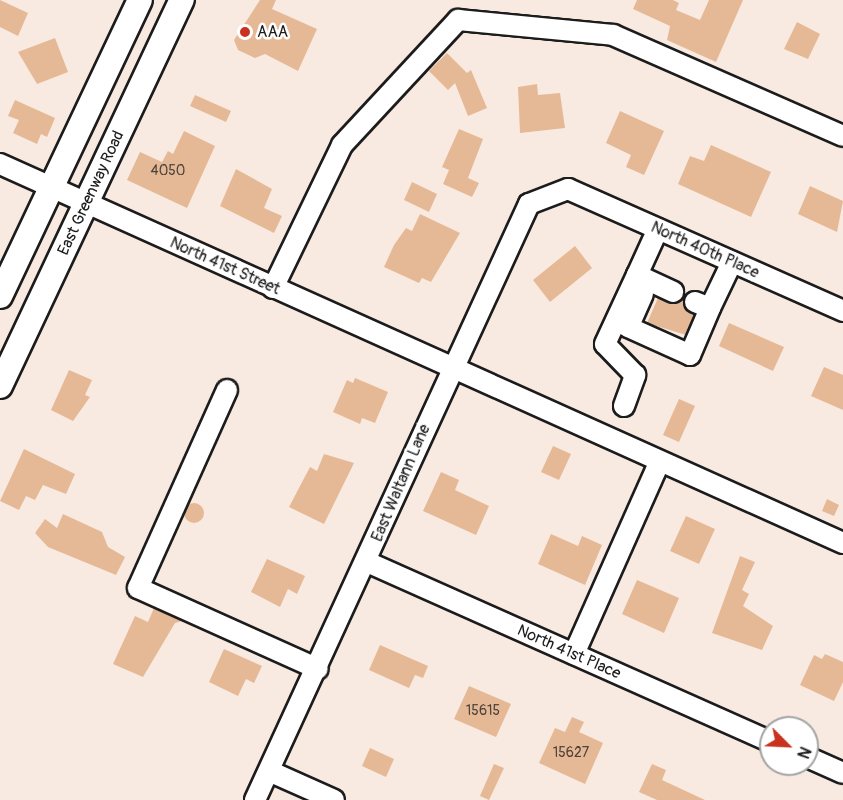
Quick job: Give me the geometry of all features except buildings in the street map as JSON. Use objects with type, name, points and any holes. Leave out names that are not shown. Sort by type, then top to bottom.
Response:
[{"type":"main road","points":[[0,296],[140,0]]},
{"type":"main road","name":"East Greenway Road","points":[[0,386],[182,0]]},
{"type":"street","points":[[273,288],[342,145],[458,20],[613,35],[843,136]]},
{"type":"street","name":"North 41st Street","points":[[0,164],[843,543]]},
{"type":"street","name":"North 40th Place","points":[[568,189],[843,311]]},
{"type":"street","name":"East Waltann Lane","points":[[255,800],[367,562],[451,367],[529,204],[568,189]]},
{"type":"street","points":[[624,406],[635,375],[605,344],[658,229]]},
{"type":"street","points":[[643,294],[628,327],[690,355],[703,305],[732,262]]},
{"type":"street","points":[[637,275],[673,292]]},
{"type":"street","points":[[227,390],[138,588],[318,669]]},
{"type":"street","points":[[574,654],[657,468]]},
{"type":"street","name":"North 41st Place","points":[[367,562],[759,737]]},
{"type":"street","points":[[819,763],[843,773]]},
{"type":"street","points":[[269,771],[334,800]]},
{"type":"place","name":"AAA","points":[[245,32]]}]
